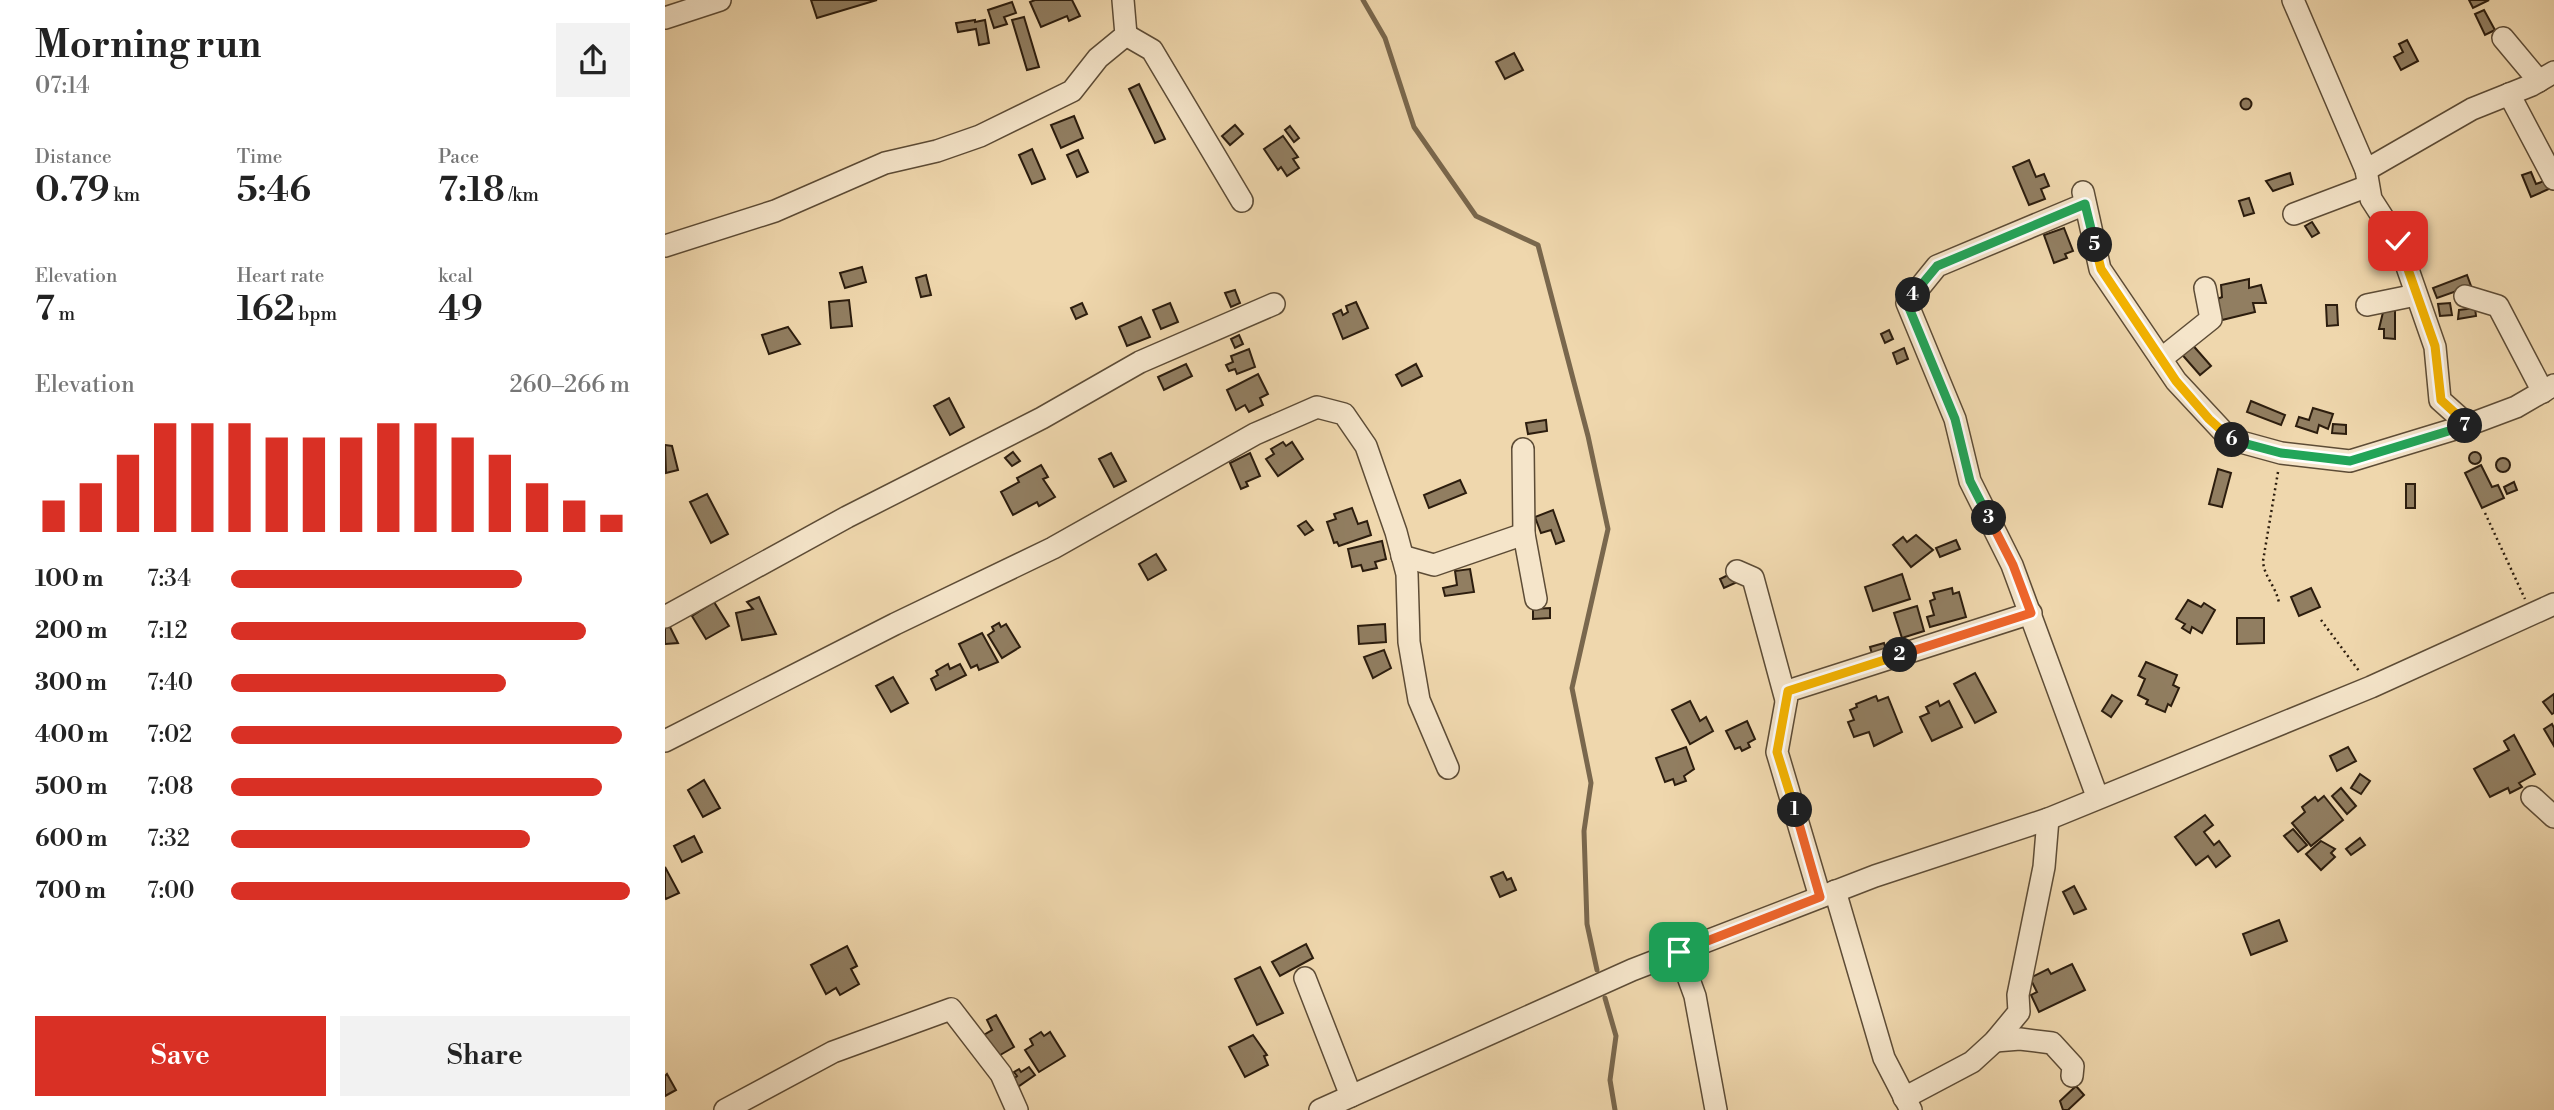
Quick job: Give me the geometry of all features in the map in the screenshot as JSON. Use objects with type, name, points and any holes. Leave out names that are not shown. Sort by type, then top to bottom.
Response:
[{"type":"street","points":[[665,18],[720,0]]},
{"type":"street","points":[[1123,0],[1126,35]]},
{"type":"street","points":[[2293,0],[2367,178],[2371,199],[2398,241],[2435,346],[2441,400],[2468,425]]},
{"type":"street","points":[[1126,35],[1152,50],[1242,201]]},
{"type":"street","points":[[665,246],[775,211],[885,163],[937,151],[980,136],[1072,91],[1098,58],[1126,35]]},
{"type":"street","points":[[2294,214],[2367,178],[2472,109],[2546,76],[2504,38]]},
{"type":"street","points":[[2509,94],[2554,179]]},
{"type":"street","points":[[2097,796],[2013,565],[1970,481],[1955,419],[1907,303],[1937,266],[2084,198],[2101,269],[2176,381],[2230,439],[2281,453],[2350,461],[2468,425],[2516,407],[2548,388],[2498,306],[2465,296]]},
{"type":"street","points":[[2161,359],[2211,319],[2205,288]]},
{"type":"street","points":[[2367,305],[2416,295]]},
{"type":"street","points":[[665,617],[847,517],[1042,418],[1140,362],[1275,304]]},
{"type":"street","points":[[665,741],[895,624],[1053,548],[1255,434],[1317,407],[1344,414],[1366,446],[1407,574],[1409,642],[1419,700],[1448,768]]},
{"type":"street","points":[[1523,449],[1524,534],[1536,599]]},
{"type":"street","points":[[1402,556],[1434,565],[1524,534]]},
{"type":"street","points":[[1737,571],[1753,578],[1786,700]]},
{"type":"street","points":[[1320,1110],[1679,952],[1827,894],[2048,819],[2097,796],[2371,687],[2554,604]]},
{"type":"street","points":[[2031,613],[1788,691],[1777,752],[1884,1058],[1907,1104],[1972,1062],[2019,1013],[2018,995],[2044,867],[2048,819]]},
{"type":"street","points":[[2532,797],[2554,817]]},
{"type":"street","points":[[1679,952],[1695,996],[1716,1110]]},
{"type":"street","points":[[1305,978],[1351,1096]]},
{"type":"street","points":[[725,1110],[833,1052],[951,1009],[1001,1073],[1017,1110]]},
{"type":"street","points":[[1995,1041],[2020,1039],[2052,1043],[2073,1066],[2072,1076]]},
{"type":"path","points":[[2279,603],[2276,586],[2264,573],[2263,561],[2281,453]]},
{"type":"path","points":[[2485,513],[2532,614]]},
{"type":"path","points":[[2321,620],[2371,687]]},
{"type":"building","points":[[811,0],[877,0],[817,18]]},
{"type":"building","points":[[1072,0],[1080,16],[1069,21],[1067,16],[1041,27],[1030,2]]},
{"type":"building","points":[[2469,0],[2489,0],[2473,8]]},
{"type":"building","points":[[1012,2],[1016,13],[1004,17],[1007,24],[994,28],[988,10]]},
{"type":"building","points":[[2484,10],[2495,30],[2485,35],[2475,14]]},
{"type":"building","points":[[1024,17],[1039,67],[1027,70],[1012,20]]},
{"type":"building","points":[[985,20],[989,43],[979,45],[976,29],[958,32],[956,23]]},
{"type":"building","points":[[2407,40],[2418,61],[2401,70],[2394,57],[2403,52],[2399,44]]},
{"type":"building","points":[[1514,53],[1523,70],[1505,79],[1496,62]]},
{"type":"building","points":[[1139,84],[1165,139],[1155,143],[1129,89]]},
{"type":"building","points":[[2246,99],[2250,100],[2250,108],[2246,109],[2242,108],[2241,104],[2242,100]]},
{"type":"building","points":[[1074,116],[1083,138],[1061,148],[1051,125]]},
{"type":"building","points":[[1235,125],[1243,134],[1230,145],[1222,136]]},
{"type":"building","points":[[1290,126],[1299,138],[1294,142],[1285,130]]},
{"type":"building","points":[[1283,136],[1298,157],[1293,159],[1299,168],[1287,176],[1281,167],[1278,170],[1264,149]]},
{"type":"building","points":[[1032,149],[1045,179],[1032,184],[1019,155]]},
{"type":"building","points":[[1078,150],[1088,172],[1077,177],[1067,155]]},
{"type":"building","points":[[2029,160],[2036,177],[2044,174],[2049,186],[2041,189],[2045,199],[2029,205],[2013,167]]},
{"type":"building","points":[[2531,172],[2536,184],[2547,180],[2551,188],[2531,197],[2522,175]]},
{"type":"building","points":[[2290,173],[2293,184],[2273,191],[2266,181]]},
{"type":"building","points":[[2249,198],[2254,213],[2244,216],[2239,201]]},
{"type":"building","points":[[2312,222],[2319,233],[2312,237],[2305,226]]},
{"type":"building","points":[[2064,228],[2073,251],[2065,254],[2067,258],[2054,263],[2044,235]]},
{"type":"building","points":[[862,267],[866,282],[845,288],[840,273]]},
{"type":"building","points":[[926,275],[931,295],[921,297],[916,278]]},
{"type":"building","points":[[2467,275],[2471,286],[2437,298],[2433,288]]},
{"type":"building","points":[[2249,279],[2249,288],[2261,285],[2266,303],[2253,303],[2255,312],[2222,320],[2213,301],[2222,297],[2221,285]]},
{"type":"building","points":[[1235,290],[1240,303],[1231,307],[1225,293]]},
{"type":"building","points":[[849,300],[852,326],[831,328],[829,302]]},
{"type":"building","points":[[1356,302],[1368,328],[1343,339],[1333,314],[1341,310],[1343,315],[1348,312],[1346,306]]},
{"type":"building","points":[[1082,303],[1087,314],[1076,319],[1071,308]]},
{"type":"building","points":[[1170,303],[1178,322],[1161,329],[1153,310]]},
{"type":"building","points":[[2450,303],[2452,315],[2440,316],[2438,304]]},
{"type":"building","points":[[2326,305],[2337,305],[2338,325],[2327,326]]},
{"type":"building","points":[[2384,308],[2395,308],[2395,339],[2384,338],[2384,329],[2379,329]]},
{"type":"building","points":[[2475,308],[2476,316],[2458,319],[2459,310]]},
{"type":"building","points":[[1141,317],[1150,337],[1127,346],[1119,327]]},
{"type":"building","points":[[788,327],[800,344],[769,354],[762,335]]},
{"type":"building","points":[[1889,330],[1893,339],[1885,343],[1881,334]]},
{"type":"building","points":[[1239,335],[1243,344],[1235,348],[1231,339]]},
{"type":"building","points":[[2190,342],[2211,366],[2200,375],[2179,351]]},
{"type":"building","points":[[1904,348],[1908,359],[1897,364],[1893,353]]},
{"type":"building","points":[[1249,349],[1255,367],[1237,374],[1235,369],[1229,371],[1226,365],[1233,362],[1231,356]]},
{"type":"building","points":[[1186,364],[1192,376],[1164,390],[1158,377]]},
{"type":"building","points":[[1416,364],[1422,376],[1402,386],[1396,375]]},
{"type":"building","points":[[1258,374],[1268,394],[1260,398],[1263,405],[1249,412],[1245,405],[1236,410],[1227,390]]},
{"type":"building","points":[[949,398],[964,427],[950,435],[934,406]]},
{"type":"building","points":[[2251,401],[2285,415],[2281,425],[2247,412]]},
{"type":"building","points":[[2313,408],[2333,414],[2328,429],[2319,425],[2317,433],[2296,426],[2299,417],[2309,420]]},
{"type":"building","points":[[1546,420],[1547,431],[1528,434],[1526,423]]},
{"type":"building","points":[[2333,424],[2346,425],[2346,434],[2332,433]]},
{"type":"building","points":[[1283,442],[1286,446],[1292,442],[1303,459],[1278,476],[1266,459],[1274,454],[1271,449]]},
{"type":"building","points":[[665,445],[672,446],[678,470],[666,473]]},
{"type":"building","points":[[1013,452],[1020,461],[1012,466],[1005,458]]},
{"type":"building","points":[[2475,452],[2481,458],[2475,464],[2469,458]]},
{"type":"building","points":[[1111,453],[1126,481],[1114,487],[1099,459]]},
{"type":"building","points":[[1250,453],[1260,476],[1246,482],[1248,486],[1241,489],[1230,463]]},
{"type":"building","points":[[2500,458],[2506,458],[2510,465],[2506,472],[2500,472],[2496,468],[2496,462]]},
{"type":"building","points":[[1041,465],[1048,477],[1043,479],[1055,497],[1039,506],[1037,502],[1013,515],[1001,492],[1019,482],[1017,478]]},
{"type":"building","points":[[2481,465],[2492,487],[2498,485],[2504,498],[2482,508],[2465,473]]},
{"type":"building","points":[[2218,469],[2231,473],[2222,507],[2209,504]]},
{"type":"building","points":[[1460,480],[1466,493],[1429,508],[1424,495]]},
{"type":"building","points":[[2514,482],[2517,490],[2507,494],[2504,487]]},
{"type":"building","points":[[2406,484],[2415,484],[2415,508],[2406,508]]},
{"type":"building","points":[[707,494],[728,534],[711,543],[690,502]]},
{"type":"building","points":[[1352,508],[1358,524],[1367,521],[1371,535],[1339,546],[1337,542],[1334,543],[1327,522],[1336,519],[1334,514]]},
{"type":"building","points":[[1553,510],[1564,541],[1556,544],[1551,530],[1541,533],[1535,517]]},
{"type":"building","points":[[1306,521],[1313,530],[1305,535],[1298,526]]},
{"type":"building","points":[[1916,535],[1933,550],[1911,567],[1893,545],[1903,537],[1907,542]]},
{"type":"building","points":[[1956,540],[1960,549],[1940,557],[1936,548]]},
{"type":"building","points":[[1382,541],[1386,559],[1375,562],[1377,568],[1363,571],[1361,565],[1352,567],[1348,549]]},
{"type":"building","points":[[1156,554],[1166,570],[1148,580],[1139,564]]},
{"type":"building","points":[[1470,569],[1474,592],[1445,596],[1443,588],[1457,585],[1455,571]]},
{"type":"building","points":[[1730,574],[1735,583],[1724,588],[1720,579]]},
{"type":"building","points":[[1902,574],[1910,599],[1873,611],[1865,587]]},
{"type":"building","points":[[1952,588],[1953,594],[1959,592],[1966,617],[1930,627],[1927,617],[1934,615],[1930,601],[1935,599],[1933,593]]},
{"type":"building","points":[[2311,588],[2320,607],[2299,616],[2291,597]]},
{"type":"building","points":[[759,597],[776,634],[742,640],[736,613],[753,609],[747,602]]},
{"type":"building","points":[[2188,600],[2201,607],[2204,603],[2215,610],[2202,633],[2192,627],[2190,633],[2182,628],[2185,624],[2176,619]]},
{"type":"building","points":[[714,602],[729,626],[706,639],[692,616]]},
{"type":"building","points":[[1917,606],[1924,631],[1902,638],[1894,613]]},
{"type":"building","points":[[1550,608],[1550,618],[1533,619],[1533,609]]},
{"type":"building","points":[[2237,618],[2264,618],[2264,643],[2237,644]]},
{"type":"building","points":[[999,623],[1001,627],[1006,624],[1020,647],[1002,658],[988,635],[994,631],[992,627]]},
{"type":"building","points":[[1385,624],[1386,642],[1359,644],[1358,626]]},
{"type":"building","points":[[669,625],[678,643],[665,644],[665,627]]},
{"type":"building","points":[[982,633],[998,662],[979,670],[977,665],[971,668],[959,644]]},
{"type":"building","points":[[1884,643],[1887,653],[1873,657],[1870,647]]},
{"type":"building","points":[[1384,650],[1391,668],[1373,678],[1364,657]]},
{"type":"building","points":[[2146,662],[2177,675],[2173,685],[2179,688],[2171,706],[2168,704],[2165,712],[2146,704],[2148,700],[2138,695],[2145,679],[2139,676]]},
{"type":"building","points":[[948,664],[950,669],[960,664],[966,675],[936,690],[931,679],[938,675],[936,671]]},
{"type":"building","points":[[1975,673],[1996,712],[1975,723],[1954,684]]},
{"type":"building","points":[[893,677],[908,703],[891,712],[876,686]]},
{"type":"building","points":[[2554,694],[2554,713],[2552,714],[2543,702]]},
{"type":"building","points":[[2112,695],[2122,701],[2111,717],[2102,711]]},
{"type":"building","points":[[1876,696],[1878,701],[1888,697],[1902,732],[1874,746],[1869,732],[1854,737],[1848,722],[1854,720],[1850,710],[1857,707],[1856,704]]},
{"type":"building","points":[[1690,701],[1700,721],[1706,717],[1713,731],[1690,744],[1672,710]]},
{"type":"building","points":[[1938,701],[1940,706],[1949,701],[1962,727],[1932,741],[1920,717],[1929,713],[1926,707]]},
{"type":"building","points":[[1747,721],[1755,739],[1748,743],[1750,747],[1742,751],[1740,747],[1735,749],[1726,731]]},
{"type":"building","points":[[2552,724],[2554,728],[2554,746],[2544,729]]},
{"type":"building","points":[[2514,735],[2535,774],[2519,783],[2522,787],[2510,793],[2508,788],[2490,797],[2474,769],[2509,750],[2504,741]]},
{"type":"building","points":[[1686,747],[1694,769],[1684,776],[1686,781],[1675,785],[1673,779],[1665,782],[1656,758]]},
{"type":"building","points":[[2348,747],[2356,761],[2337,771],[2330,756]]},
{"type":"building","points":[[2360,774],[2370,781],[2361,794],[2351,788]]},
{"type":"building","points":[[704,780],[720,808],[703,817],[688,790]]},
{"type":"building","points":[[2341,788],[2356,806],[2347,814],[2332,796]]},
{"type":"building","points":[[2324,796],[2343,820],[2311,846],[2292,823],[2305,812],[2302,807],[2315,797],[2318,801]]},
{"type":"building","points":[[2205,815],[2213,825],[2204,832],[2214,845],[2219,841],[2230,856],[2216,867],[2208,856],[2196,865],[2175,837]]},
{"type":"building","points":[[2293,829],[2307,845],[2298,852],[2284,836]]},
{"type":"building","points":[[694,836],[702,852],[682,862],[674,846]]},
{"type":"building","points":[[2360,838],[2365,845],[2351,855],[2346,849]]},
{"type":"building","points":[[2321,841],[2335,849],[2331,853],[2335,857],[2321,870],[2306,854]]},
{"type":"building","points":[[665,867],[679,893],[666,899],[665,897]]},
{"type":"building","points":[[1503,872],[1507,880],[1511,878],[1516,890],[1500,897],[1491,877]]},
{"type":"building","points":[[2074,886],[2086,909],[2074,914],[2063,892]]},
{"type":"building","points":[[2279,920],[2287,941],[2251,955],[2243,934]]},
{"type":"building","points":[[1306,944],[1313,958],[1280,976],[1272,962]]},
{"type":"building","points":[[847,946],[857,966],[851,969],[859,984],[840,995],[836,988],[826,994],[811,965]]},
{"type":"building","points":[[2072,964],[2085,990],[2039,1012],[2031,995],[2037,992],[2030,978],[2048,969],[2051,974]]},
{"type":"building","points":[[1260,967],[1283,1013],[1257,1025],[1235,979]]},
{"type":"building","points":[[996,1015],[1014,1047],[995,1058],[982,1036],[992,1030],[987,1020]]},
{"type":"building","points":[[1041,1032],[1044,1036],[1050,1032],[1065,1056],[1039,1072],[1025,1050],[1033,1045],[1030,1039]]},
{"type":"building","points":[[1253,1035],[1267,1055],[1264,1056],[1268,1065],[1245,1077],[1229,1047]]},
{"type":"building","points":[[1029,1067],[1035,1075],[1015,1089],[1010,1082],[1017,1076],[1014,1072],[1019,1069],[1021,1072]]},
{"type":"building","points":[[667,1074],[676,1090],[665,1096],[665,1076]]},
{"type":"building","points":[[2076,1086],[2084,1095],[2068,1110],[2063,1110],[2060,1101]]},
{"type":"waterway","points":[[1363,0],[1385,38],[1414,127],[1476,216],[1538,245],[1588,436],[1608,529],[1572,688],[1591,783],[1584,831],[1587,924],[1597,970]]},
{"type":"waterway","points":[[1605,998],[1616,1036],[1610,1080],[1615,1110]]},
{"type":"route","points":[[1679,952],[1820,897],[1777,752],[1788,691],[2031,613],[2013,565],[1970,481],[1955,419],[1907,303],[1937,266],[2085,204],[2101,269],[2176,381],[2209,419],[2230,439],[2281,453],[2350,461],[2468,425],[2441,400],[2435,346],[2398,241]]}]
